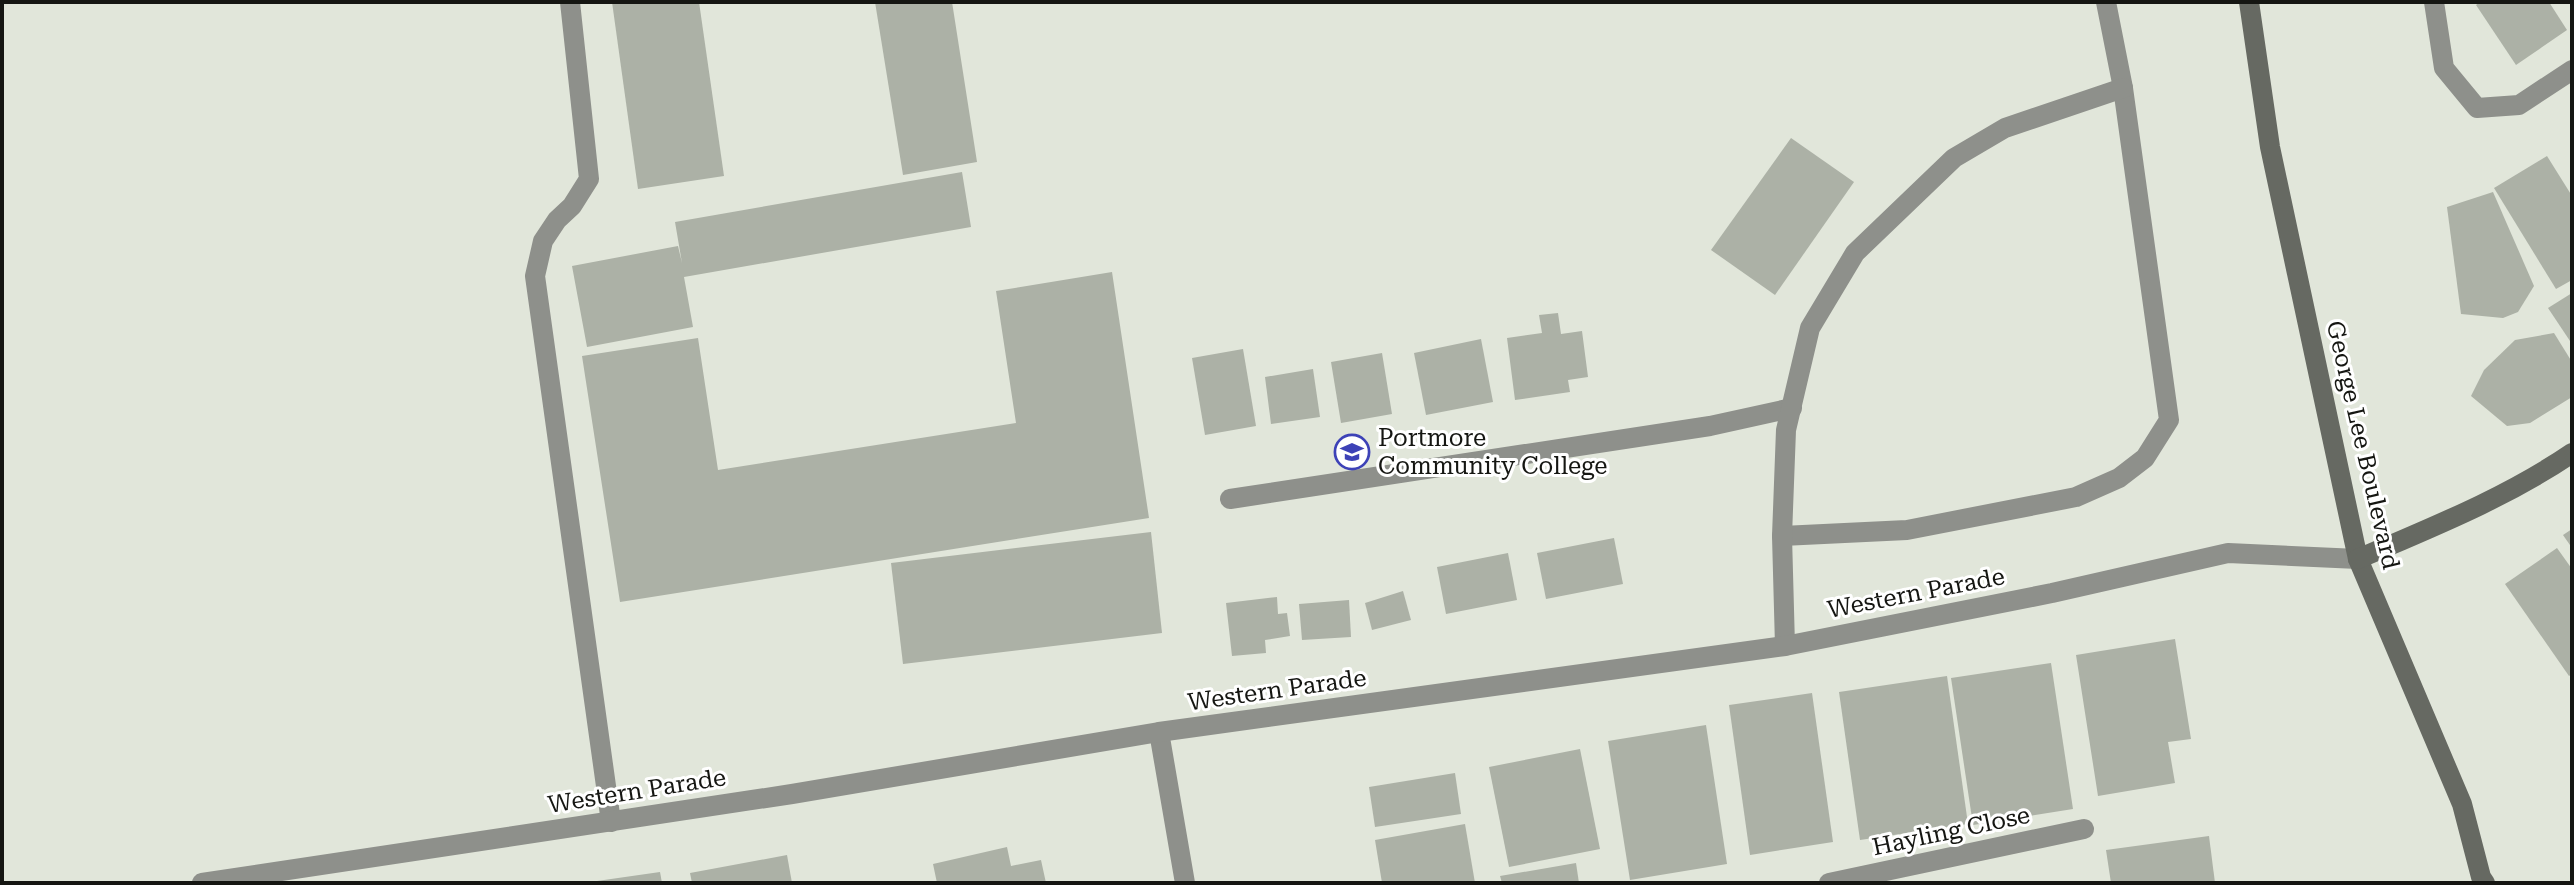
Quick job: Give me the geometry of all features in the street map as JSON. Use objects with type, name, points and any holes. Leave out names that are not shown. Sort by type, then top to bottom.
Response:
[{"type":"main road","name":"George Lee Boulevard","points":[[2249,2],[2270,147],[2358,559],[2462,804],[2485,883]]},
{"type":"main road","points":[[2358,559],[2453,518],[2547,470],[2572,453]]},
{"type":"street","points":[[570,2],[589,179],[572,206],[557,220],[543,241],[535,276],[611,822]]},
{"type":"street","points":[[1782,536],[1907,530],[2076,497],[2119,478],[2145,458],[2169,420],[2123,88],[2106,2]]},
{"type":"street","points":[[2434,2],[2444,68],[2477,108],[2519,105],[2572,70]]},
{"type":"street","points":[[1785,646],[1782,536],[1786,430],[1810,328],[1855,253],[1954,158],[2005,128],[2123,88]]},
{"type":"street","points":[[1230,499],[1710,426],[1792,408]]},
{"type":"street","name":"Western Parade","points":[[202,883],[611,822],[1159,732],[1785,646],[2052,593],[2228,553],[2358,559]]},
{"type":"street","points":[[1159,732],[1185,883]]},
{"type":"street","name":"Hayling Close","points":[[1835,883],[2084,829]]},
{"type":"building","points":[[612,2],[699,2],[724,176],[638,189]]},
{"type":"building","points":[[875,2],[952,2],[977,162],[903,175]]},
{"type":"building","points":[[2480,2],[2549,2],[2567,30],[2516,65],[2476,5]]},
{"type":"building","points":[[1791,138],[1854,182],[1775,295],[1711,250]]},
{"type":"building","points":[[2547,156],[2572,196],[2572,280],[2556,289],[2494,188]]},
{"type":"building","points":[[962,172],[971,227],[684,277],[693,327],[587,347],[572,266],[678,246],[682,263],[675,222]]},
{"type":"building","points":[[2493,192],[2534,286],[2518,312],[2503,318],[2461,314],[2447,207]]},
{"type":"building","points":[[1112,272],[1149,518],[620,602],[582,356],[698,338],[718,470],[1016,423],[996,291]]},
{"type":"building","points":[[2572,293],[2572,344],[2548,308]]},
{"type":"building","points":[[1558,313],[1561,334],[1582,331],[1588,377],[1568,380],[1570,392],[1515,400],[1507,338],[1542,333],[1539,315]]},
{"type":"building","points":[[2554,333],[2572,362],[2572,397],[2530,423],[2507,426],[2471,396],[2484,370],[2515,340]]},
{"type":"building","points":[[1481,339],[1493,402],[1426,415],[1414,353]]},
{"type":"building","points":[[1243,349],[1256,426],[1205,435],[1192,358]]},
{"type":"building","points":[[1382,353],[1392,414],[1341,423],[1331,362]]},
{"type":"building","points":[[1313,369],[1320,417],[1271,424],[1265,377]]},
{"type":"building","points":[[2572,529],[2572,548],[2563,535]]},
{"type":"building","points":[[1151,532],[1162,633],[903,664],[891,563]]},
{"type":"building","points":[[1614,538],[1623,584],[1546,599],[1537,553]]},
{"type":"building","points":[[2557,548],[2572,569],[2572,674],[2569,676],[2505,584]]},
{"type":"building","points":[[1508,553],[1517,600],[1446,614],[1437,567]]},
{"type":"building","points":[[1403,591],[1411,620],[1372,630],[1365,603]]},
{"type":"building","points":[[1277,597],[1278,614],[1287,613],[1290,636],[1265,640],[1266,653],[1232,656],[1226,603]]},
{"type":"building","points":[[1349,600],[1351,637],[1302,640],[1299,604]]},
{"type":"building","points":[[2175,639],[2191,739],[2168,742],[2175,783],[2098,796],[2076,655]]},
{"type":"building","points":[[2051,663],[2073,809],[1973,825],[1951,678]]},
{"type":"building","points":[[1947,676],[1968,824],[1860,840],[1839,692]]},
{"type":"building","points":[[1812,693],[1833,842],[1750,855],[1729,705]]},
{"type":"building","points":[[1706,725],[1727,864],[1630,880],[1608,741]]},
{"type":"building","points":[[1580,749],[1600,849],[1509,867],[1489,767]]},
{"type":"building","points":[[1455,773],[1461,814],[1375,827],[1369,787]]},
{"type":"building","points":[[1465,824],[1475,883],[1382,883],[1375,840]]},
{"type":"building","points":[[2209,836],[2215,883],[2111,883],[2106,850]]},
{"type":"building","points":[[1007,847],[1011,866],[1041,860],[1046,883],[937,883],[933,864]]},
{"type":"building","points":[[787,855],[792,883],[692,883],[690,873]]},
{"type":"building","points":[[1576,863],[1579,883],[1502,883],[1500,876]]},
{"type":"building","points":[[660,872],[662,883],[597,883],[597,881]]},
{"type":"place","name":"Portmore Community College","points":[[1352,452]]}]
